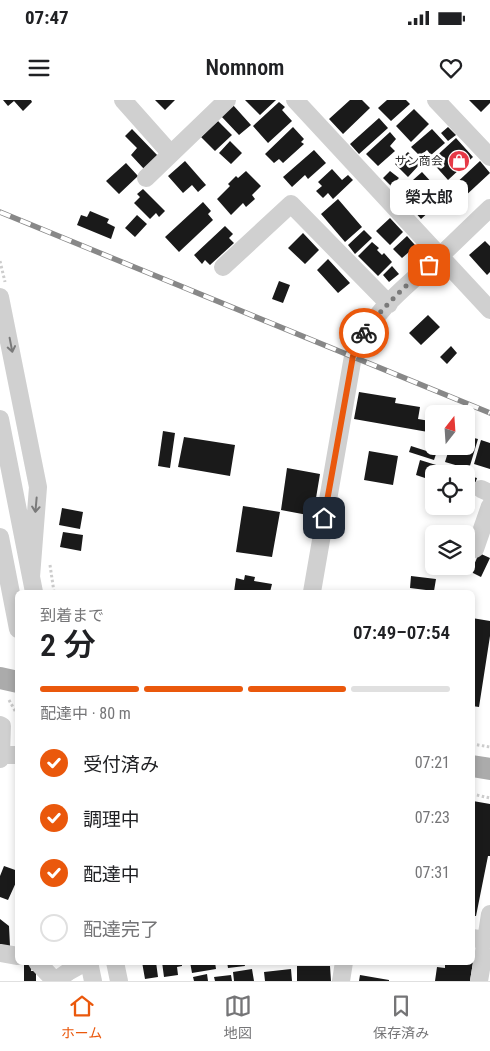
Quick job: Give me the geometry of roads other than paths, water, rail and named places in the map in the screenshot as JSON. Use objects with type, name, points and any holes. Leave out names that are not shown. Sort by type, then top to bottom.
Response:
[{"type":"main road","points":[[475,766],[490,769]]},
{"type":"street","points":[[123,100],[172,154]]},
{"type":"street","points":[[146,178],[226,100]]},
{"type":"street","points":[[295,100],[490,310]]},
{"type":"street","points":[[436,100],[490,157]]},
{"type":"street","points":[[223,268],[291,204],[389,304]]},
{"type":"street","points":[[312,590],[353,356],[359,341],[373,320],[490,208]]},
{"type":"street","points":[[0,297],[38,487],[32,585]]},
{"type":"street","points":[[0,419],[32,585]]},
{"type":"street","points":[[475,549],[490,506]]},
{"type":"street","points":[[0,537],[15,614]]},
{"type":"street","points":[[0,725],[2,726],[0,759]]},
{"type":"street","points":[[1,755],[15,755]]},
{"type":"street","points":[[479,981],[479,939],[490,914]]},
{"type":"street","points":[[0,953],[15,956]]},
{"type":"street","points":[[40,965],[55,981],[60,969],[76,965]]},
{"type":"street","points":[[89,965],[94,981]]},
{"type":"street","points":[[116,965],[119,981]]},
{"type":"street","points":[[341,981],[344,965]]},
{"type":"railway","points":[[0,212],[490,413]]},
{"type":"place","name":"サン商会","points":[[459,161]]},
{"type":"place","name":"榮太郎","points":[[429,265]]}]
